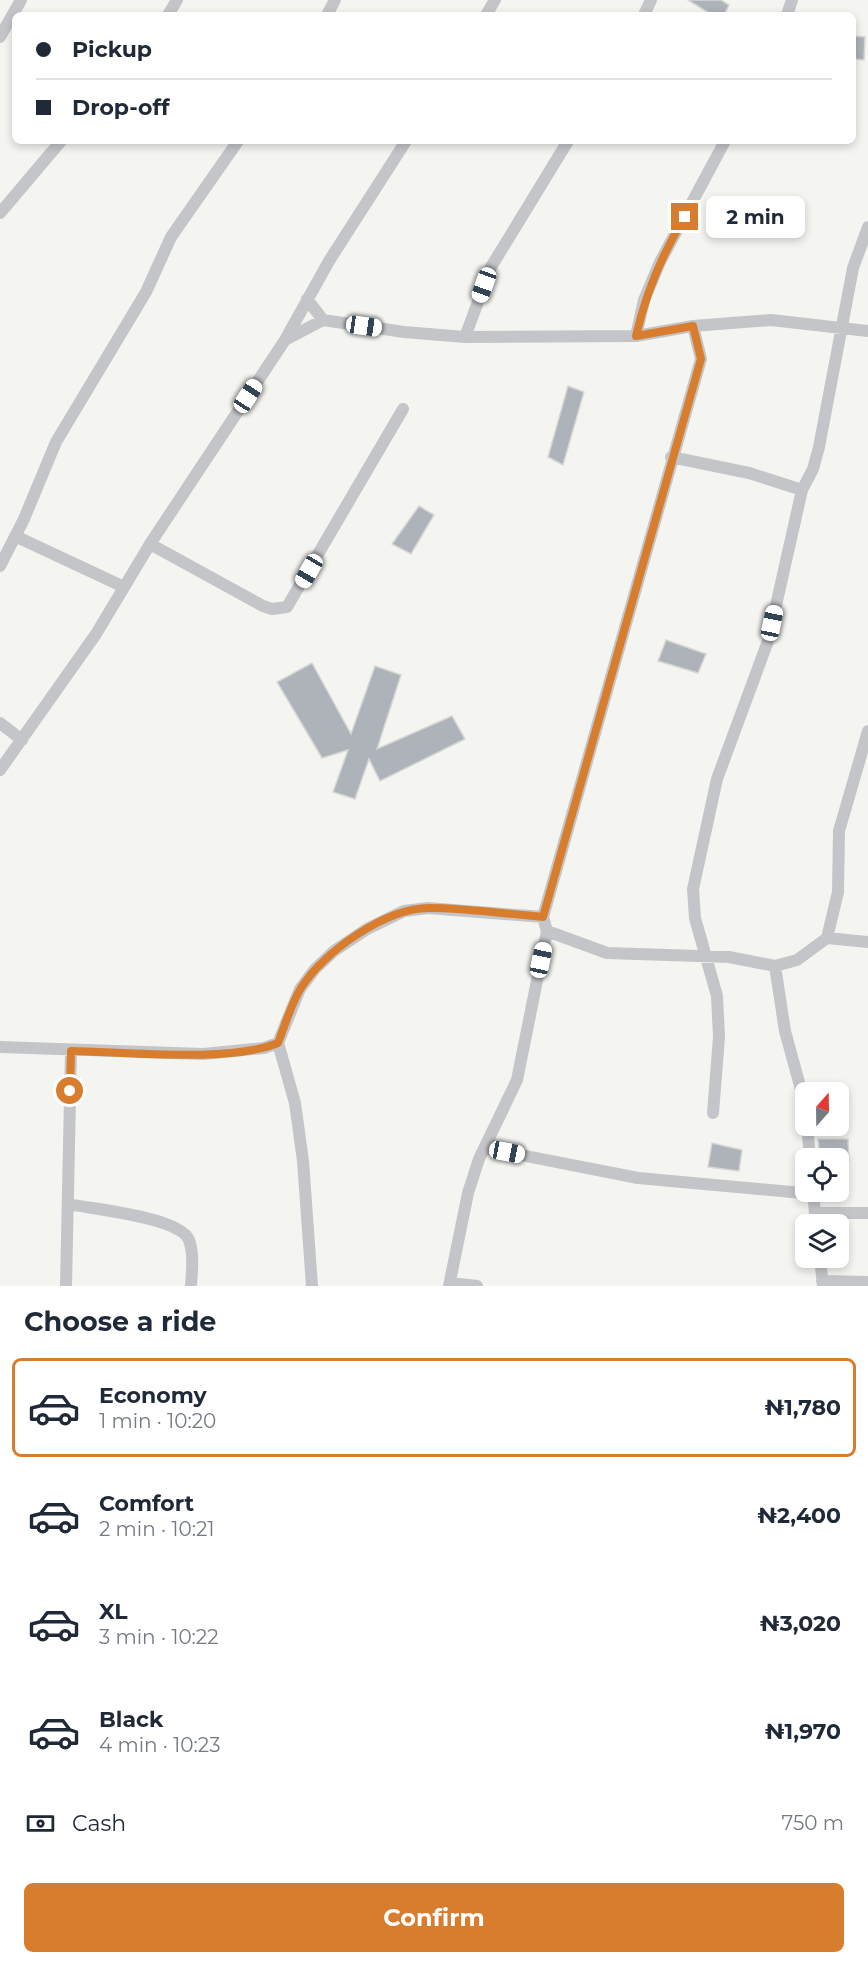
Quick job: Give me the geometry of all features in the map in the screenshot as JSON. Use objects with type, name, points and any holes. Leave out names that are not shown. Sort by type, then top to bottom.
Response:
[{"type":"street","points":[[0,37],[12,16]]},
{"type":"street","points":[[2,207],[59,144]]},
{"type":"street","points":[[0,566],[56,442],[146,292],[171,237],[236,144]]},
{"type":"street","points":[[0,770],[96,634],[150,544],[285,340],[307,299],[404,144]]},
{"type":"street","points":[[465,337],[491,267],[565,144]]},
{"type":"street","points":[[636,336],[644,300],[660,262],[723,144]]},
{"type":"street","points":[[713,1113],[719,1037],[717,1006],[712,973],[705,956],[693,897],[695,872],[717,779],[768,641],[802,490],[813,469],[819,447],[853,268],[868,227]]},
{"type":"street","points":[[307,299],[324,320]]},
{"type":"street","points":[[285,340],[324,320],[404,332],[465,337],[636,336],[693,326],[771,320],[868,331]]},
{"type":"street","points":[[477,1286],[449,1284],[468,1193],[485,1148],[517,1080],[547,931],[543,917],[671,457],[701,359],[693,326]]},
{"type":"street","points":[[150,544],[255,602],[272,609],[287,607],[403,409]]},
{"type":"street","points":[[671,457],[749,473],[802,490]]},
{"type":"street","points":[[15,536],[124,587]]},
{"type":"street","points":[[0,723],[22,740]]},
{"type":"street","points":[[828,938],[838,892],[839,831],[868,731]]},
{"type":"street","points":[[312,1286],[303,1161],[295,1103],[278,1043],[300,989],[315,969],[334,951],[367,929],[404,911],[428,908],[543,917]]},
{"type":"street","points":[[547,931],[607,953],[729,957],[775,966],[797,960],[828,938],[868,942]]},
{"type":"street","points":[[775,966],[784,1031],[799,1082]]},
{"type":"street","points":[[0,1047],[203,1054],[264,1048],[278,1043]]},
{"type":"street","points":[[66,1286],[71,1051]]},
{"type":"street","points":[[485,1148],[638,1178],[795,1191]]},
{"type":"street","points":[[68,1204],[156,1221],[179,1229],[188,1238],[192,1256],[191,1286]]},
{"type":"street","points":[[849,1215],[868,1213]]},
{"type":"street","points":[[821,1268],[823,1284],[868,1282]]},
{"type":"building","points":[[688,0],[721,0],[729,5],[726,12],[707,12]]},
{"type":"building","points":[[856,36],[865,37],[864,60],[856,59]]},
{"type":"building","points":[[568,386],[584,392],[563,465],[548,457]]},
{"type":"building","points":[[419,506],[434,515],[411,554],[392,544]]},
{"type":"building","points":[[666,640],[706,654],[698,673],[658,661]]},
{"type":"building","points":[[312,663],[351,734],[375,666],[401,675],[377,749],[452,716],[465,739],[380,781],[369,759],[355,799],[333,792],[348,750],[322,758],[277,682]]},
{"type":"building","points":[[818,1139],[848,1139],[848,1148],[819,1148]]},
{"type":"building","points":[[712,1143],[742,1150],[739,1171],[708,1167]]},
{"type":"route","points":[[70,1091],[71,1051],[203,1054],[264,1048],[278,1043],[300,989],[315,969],[334,951],[367,929],[404,911],[428,908],[543,917],[671,457],[701,359],[693,326],[636,336],[644,300],[660,262],[685,217]]}]
